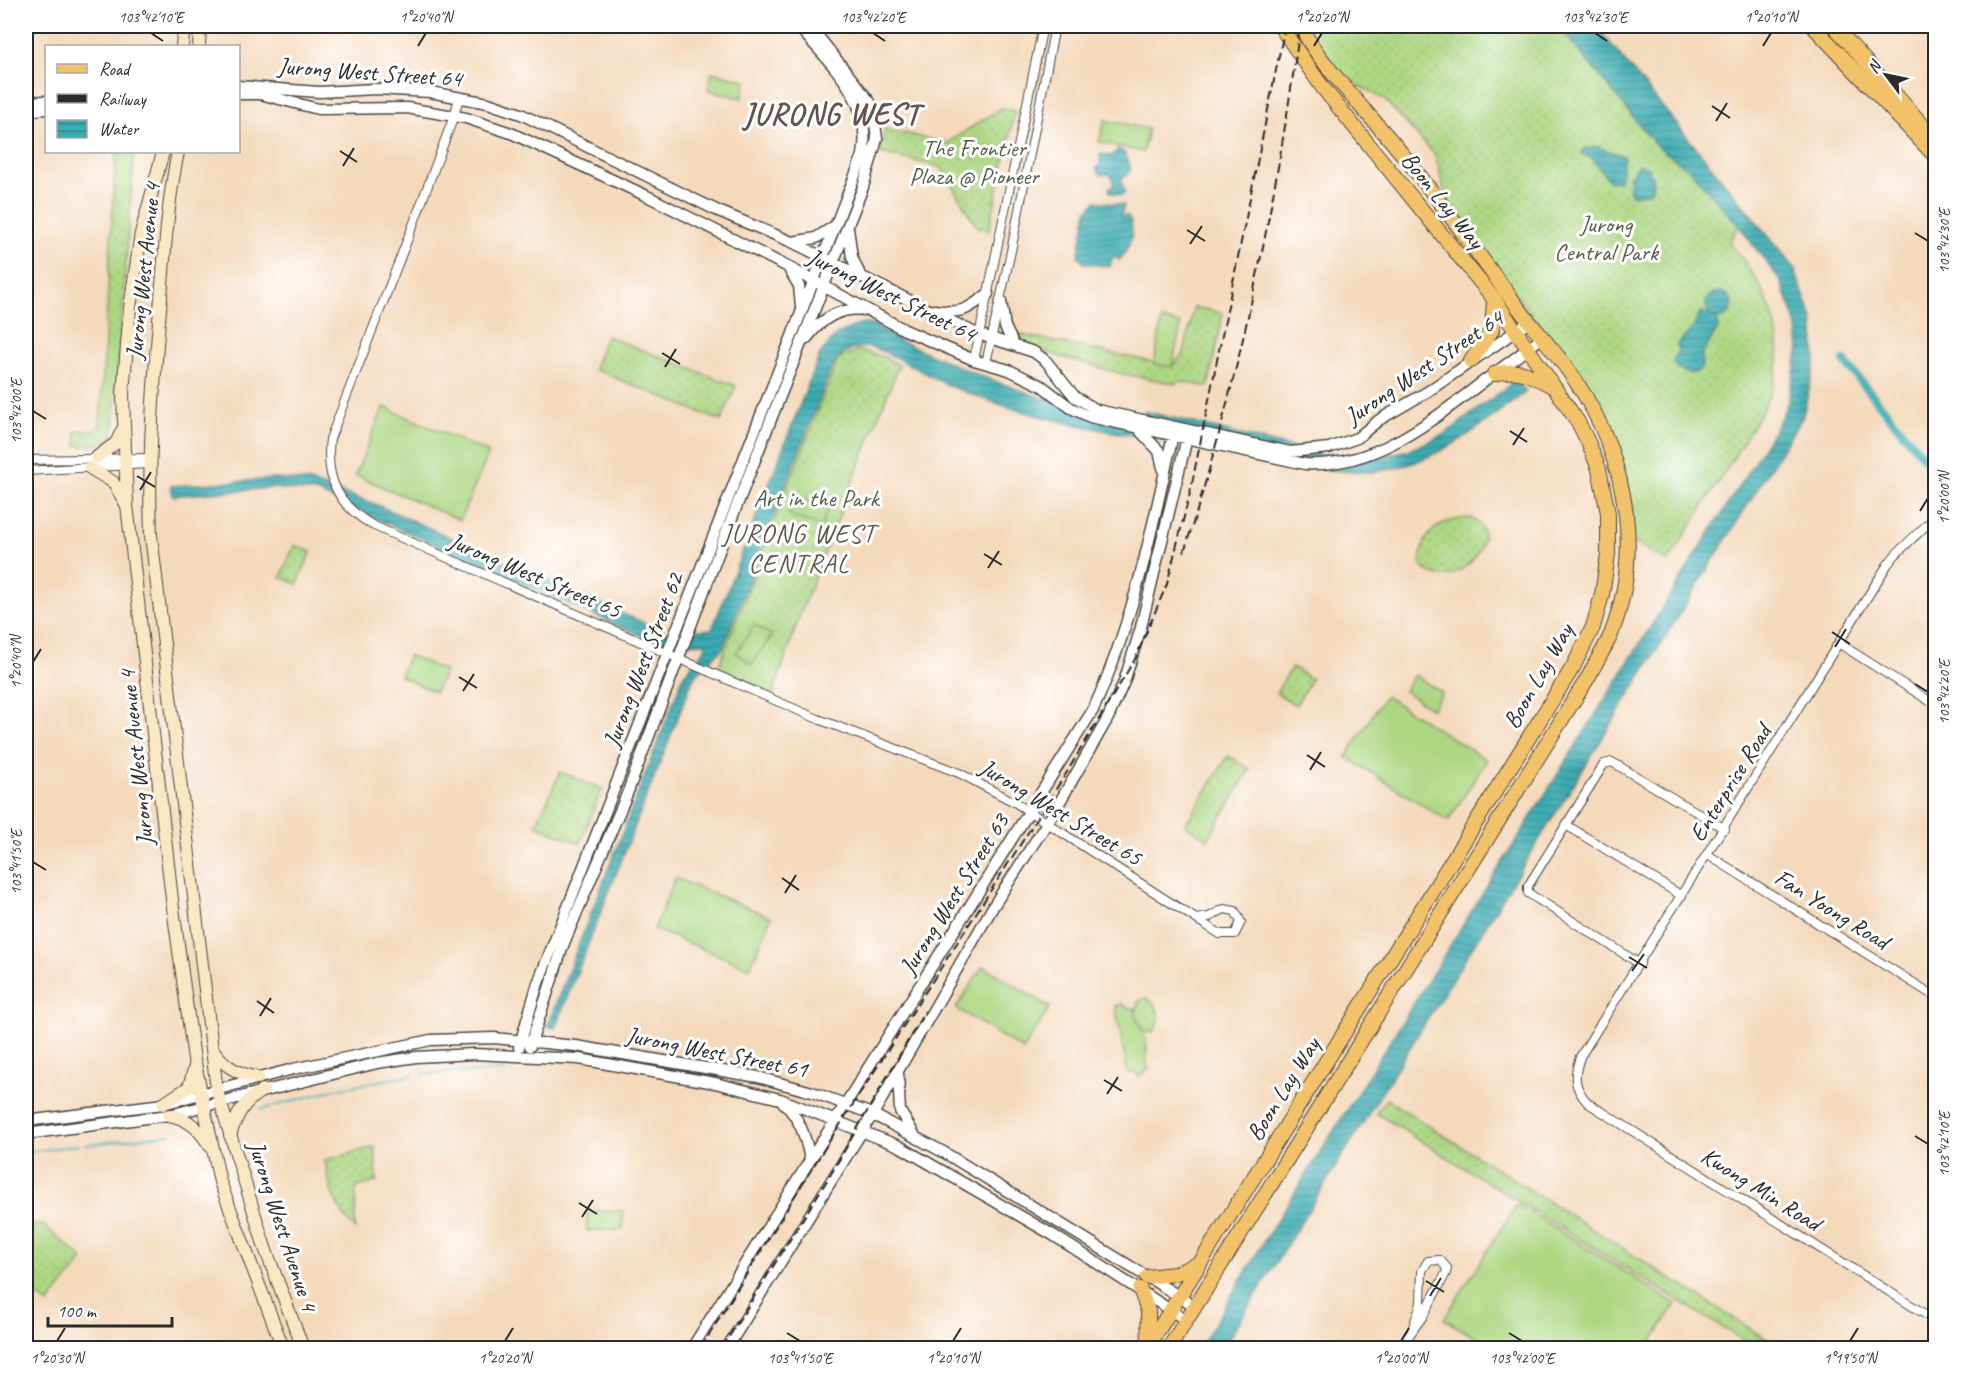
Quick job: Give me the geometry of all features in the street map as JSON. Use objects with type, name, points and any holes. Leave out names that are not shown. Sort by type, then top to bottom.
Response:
[{"type":"main road","points":[[181,45],[184,26]]},
{"type":"main road","points":[[199,45],[200,26]]},
{"type":"main road","name":"Boon Lay Way","points":[[1148,1347],[1573,666],[1593,627],[1602,595],[1608,554],[1608,513],[1599,469],[1578,422],[1494,299],[1323,88],[1280,26]]},
{"type":"main road","name":"Boon Lay Way","points":[[1168,1348],[1589,676],[1611,632],[1623,594],[1628,553],[1628,509],[1615,456],[1566,367],[1529,322],[1445,207],[1352,95],[1300,26]]},
{"type":"main road","points":[[1813,26],[1935,157]]},
{"type":"main road","points":[[1834,26],[1935,140]]},
{"type":"main road","name":"Jurong West Avenue 4","points":[[163,153],[141,233],[130,308],[123,428],[127,505],[173,908],[194,1059],[213,1153],[228,1207],[283,1348]]},
{"type":"main road","name":"Jurong West Avenue 4","points":[[178,153],[170,194],[149,461],[151,536],[218,1097],[265,1248],[303,1348]]},
{"type":"main road","points":[[1471,361],[1492,330],[1494,299]]},
{"type":"main road","points":[[1494,374],[1509,370],[1521,371],[1554,387]]},
{"type":"main road","points":[[123,428],[116,443],[93,463],[113,482],[127,505]]},
{"type":"main road","points":[[212,1047],[224,1063],[245,1075],[258,1078]]},
{"type":"main road","points":[[194,1059],[194,1078],[189,1087],[166,1110],[198,1128],[213,1153]]},
{"type":"main road","points":[[230,1135],[248,1099],[263,1090]]},
{"type":"main road","points":[[1148,1347],[1148,1311],[1143,1283],[1202,1262]]},
{"type":"street","points":[[798,26],[853,93],[864,120],[863,155],[842,223],[852,257],[861,277]]},
{"type":"street","points":[[792,242],[816,238],[842,223],[872,160],[876,140],[874,116],[862,89],[810,26]]},
{"type":"street","points":[[974,360],[1043,26]]},
{"type":"street","points":[[986,363],[1001,301],[1055,26]]},
{"type":"street","name":"Jurong West Street 64","points":[[240,86],[319,92],[376,90],[430,92],[521,114],[707,205],[792,242],[924,309],[979,334],[1040,356],[1075,397],[1097,410],[1173,432],[1305,464],[1340,463],[1366,456],[1410,434],[1542,337]]},
{"type":"street","name":"Jurong West Street 64","points":[[240,94],[260,94],[318,109],[407,108],[454,116],[539,144],[788,267],[905,330],[1042,386],[1071,408],[1090,417],[1138,429],[1173,432]]},
{"type":"street","name":"Jurong West Street 65","points":[[459,98],[330,439],[328,457],[336,493],[358,517],[374,526],[818,719],[959,773],[1030,812],[1196,919],[1227,936],[1235,934],[1241,922],[1235,912],[1224,909],[1209,917],[1196,919]]},
{"type":"street","points":[[26,102],[45,101]]},
{"type":"street","points":[[26,111],[45,109]]},
{"type":"street","name":"Jurong West Street 62","points":[[523,1056],[525,1041],[623,804],[673,656],[820,258],[842,223]]},
{"type":"street","name":"Jurong West Street 62","points":[[673,656],[834,264],[842,223]]},
{"type":"street","points":[[788,267],[799,286],[800,313]]},
{"type":"street","points":[[924,309],[954,314],[988,294]]},
{"type":"street","points":[[1001,301],[1005,327],[1014,345]]},
{"type":"street","points":[[802,345],[813,330],[835,312],[850,309],[871,311]]},
{"type":"street","name":"Jurong West Street 64","points":[[1187,435],[1290,452],[1329,448],[1358,438],[1379,420],[1427,392],[1529,322]]},
{"type":"street","points":[[1138,429],[1149,437],[1159,451],[1162,458],[1163,481]]},
{"type":"street","name":"Jurong West Street 63","points":[[692,1348],[1094,710],[1127,625],[1173,432]]},
{"type":"street","name":"Jurong West Street 63","points":[[727,1348],[872,1114],[994,904],[1047,823],[1108,718],[1124,682],[1162,548],[1187,435]]},
{"type":"street","points":[[26,460],[93,463],[149,461]]},
{"type":"street","points":[[26,471],[93,463]]},
{"type":"street","name":"Enterprise Road","points":[[1574,1081],[1580,1058],[1896,554],[1935,516]]},
{"type":"street","points":[[1839,644],[1935,705]]},
{"type":"street","points":[[1640,964],[1528,893],[1528,886],[1566,825],[1608,761],[1725,829]]},
{"type":"street","points":[[1566,825],[1682,896]]},
{"type":"street","name":"Fan Yoong Road","points":[[1708,855],[1935,997]]},
{"type":"street","name":"Jurong West Street 61","points":[[218,1097],[258,1078],[431,1040],[494,1038],[576,1046],[758,1077],[845,1103],[914,1135],[1143,1283],[1171,1311],[1186,1320]]},
{"type":"street","name":"Jurong West Street 61","points":[[218,1097],[263,1090],[377,1063],[416,1057],[523,1056],[579,1059],[715,1083],[780,1099],[899,1146],[1143,1283],[1180,1296],[1195,1306]]},
{"type":"street","points":[[898,1069],[900,1111],[914,1135]]},
{"type":"street","name":"Kwong Min Road","points":[[1574,1081],[1579,1094],[1588,1103],[1935,1322]]},
{"type":"street","points":[[26,1134],[166,1110],[218,1097]]},
{"type":"street","points":[[780,1099],[792,1110],[803,1129],[810,1159]]},
{"type":"street","points":[[26,1121],[166,1110]]},
{"type":"street","points":[[1400,1348],[1423,1316],[1446,1274],[1447,1268],[1440,1260],[1428,1261],[1422,1271],[1421,1303],[1412,1330]]},
{"type":"green space","name":"Jurong Central Park","points":[[1302,26],[1559,26],[1656,145],[1690,170],[1739,226],[1729,242],[1754,276],[1772,313],[1777,332],[1776,372],[1770,393],[1758,418],[1668,562],[1632,541],[1632,507],[1620,455],[1571,366],[1447,205],[1436,156],[1384,99],[1339,75]]},
{"type":"green space","points":[[712,72],[746,80],[742,98],[708,90]]},
{"type":"green space","name":"The Frontier Plaza @ Pioneer","points":[[1001,108],[1015,111],[989,230],[977,227],[941,167],[880,153],[885,129],[947,143]]},
{"type":"green space","points":[[1105,120],[1148,129],[1143,152],[1099,142]]},
{"type":"green space","points":[[116,153],[134,153],[113,437],[94,446],[77,446],[76,431],[93,431],[100,425]]},
{"type":"green space","points":[[1194,307],[1223,313],[1208,387],[1179,381],[1177,384],[1119,373],[1020,345],[1018,334],[1172,366],[1184,353]]},
{"type":"green space","points":[[1162,320],[1181,324],[1172,367],[1154,364]]},
{"type":"green space","points":[[606,336],[736,386],[721,421],[594,369]]},
{"type":"green space","name":"Art in the Park","points":[[858,350],[884,357],[899,365],[802,609],[773,694],[717,670],[836,364],[843,357]]},
{"type":"green space","points":[[384,407],[489,453],[460,520],[355,475]]},
{"type":"green space","points":[[796,497],[828,509],[821,527],[789,515]]},
{"type":"green space","points":[[1471,518],[1483,531],[1483,540],[1472,560],[1453,574],[1442,576],[1430,573],[1420,564],[1424,543],[1435,529],[1450,521]]},
{"type":"green space","points":[[294,545],[311,552],[297,584],[281,577]]},
{"type":"green space","points":[[754,625],[772,635],[752,664],[736,653]]},
{"type":"green space","points":[[409,655],[445,671],[435,692],[400,676]]},
{"type":"green space","points":[[1292,667],[1311,679],[1296,705],[1276,693]]},
{"type":"green space","points":[[1414,675],[1442,693],[1432,709],[1404,691]]},
{"type":"green space","points":[[1385,696],[1487,760],[1448,821],[1346,757]]},
{"type":"green space","points":[[1228,756],[1250,769],[1208,839],[1185,825]]},
{"type":"green space","points":[[560,772],[602,789],[580,843],[536,825]]},
{"type":"green space","points":[[675,878],[771,917],[750,968],[654,929]]},
{"type":"green space","points":[[983,966],[1050,1007],[1023,1050],[956,1008]]},
{"type":"green space","points":[[1146,998],[1155,1005],[1159,1014],[1158,1024],[1151,1033],[1141,1029],[1135,1017],[1138,1002]]},
{"type":"green space","points":[[1120,1003],[1130,1009],[1135,1008],[1136,1017],[1145,1036],[1149,1069],[1139,1076],[1133,1072],[1128,1074],[1115,1005],[1118,1007]]},
{"type":"green space","points":[[1386,1099],[1781,1348],[1755,1348],[1376,1113]]},
{"type":"green space","points":[[375,1147],[377,1181],[356,1188],[355,1229],[334,1198],[325,1160]]},
{"type":"green space","points":[[1517,1204],[1676,1304],[1648,1348],[1493,1348],[1444,1319]]},
{"type":"green space","points":[[587,1211],[623,1211],[623,1230],[587,1231]]},
{"type":"green space","points":[[42,1224],[82,1258],[81,1263],[48,1304],[26,1286],[26,1237],[34,1225]]},
{"type":"water","points":[[1559,26],[1596,26],[1793,266],[1813,319],[1816,359],[1803,416],[1223,1348],[1200,1348],[1263,1243],[1778,424],[1788,402],[1799,348],[1796,322],[1781,282],[1739,226],[1690,170],[1656,145]]},
{"type":"water","points":[[1597,147],[1624,156],[1620,181],[1609,181],[1592,158],[1582,154],[1583,149]]},
{"type":"water","points":[[1118,149],[1124,152],[1131,168],[1129,174],[1121,179],[1125,192],[1122,196],[1110,192],[1109,188],[1114,184],[1110,174],[1101,175],[1096,169],[1100,163],[1100,154],[1112,156]]},
{"type":"water","points":[[1638,164],[1649,168],[1653,183],[1650,192],[1635,195],[1630,193],[1629,177]]},
{"type":"water","points":[[1096,201],[1124,205],[1121,217],[1127,215],[1132,226],[1129,245],[1119,260],[1113,256],[1110,267],[1084,263],[1078,256],[1087,211]]},
{"type":"water","points":[[1719,292],[1728,296],[1732,305],[1728,314],[1719,318],[1710,314],[1706,305],[1710,296]]},
{"type":"water","points":[[1701,311],[1718,320],[1718,329],[1702,354],[1702,367],[1697,372],[1689,374],[1676,367],[1673,360],[1679,351],[1677,345],[1693,328]]},
{"type":"water","points":[[862,323],[875,325],[900,341],[978,375],[1040,397],[1139,417],[1145,411],[1334,458],[1381,457],[1414,448],[1445,434],[1517,379],[1526,392],[1476,430],[1422,460],[1381,471],[1347,472],[1058,421],[964,392],[873,348],[860,347],[845,353],[831,370],[723,648],[694,677],[555,1028],[547,1026],[684,675],[705,649],[706,643],[662,645],[316,492],[273,488],[173,496],[171,486],[274,479],[307,481],[375,504],[667,633],[712,629],[820,354],[837,334]]},
{"type":"waterway","points":[[1844,361],[1936,472]]},
{"type":"waterway","points":[[423,1074],[504,1071]]},
{"type":"waterway","points":[[260,1110],[336,1089],[413,1075]]},
{"type":"waterway","points":[[86,1145],[170,1134]]},
{"type":"waterway","points":[[26,1152],[79,1145]]},
{"type":"railway","points":[[701,1348],[814,1165],[1067,772],[1135,659],[1167,584],[1190,493],[1285,26]]},
{"type":"railway","points":[[1184,552],[1222,423],[1254,291],[1279,159],[1300,26]]},
{"type":"railway","points":[[722,1348],[831,1174],[925,1011]]},
{"type":"district","name":"JURONG WEST","points":[[832,114]]},
{"type":"district","name":"JURONG WEST CENTRAL","points":[[799,548]]}]
